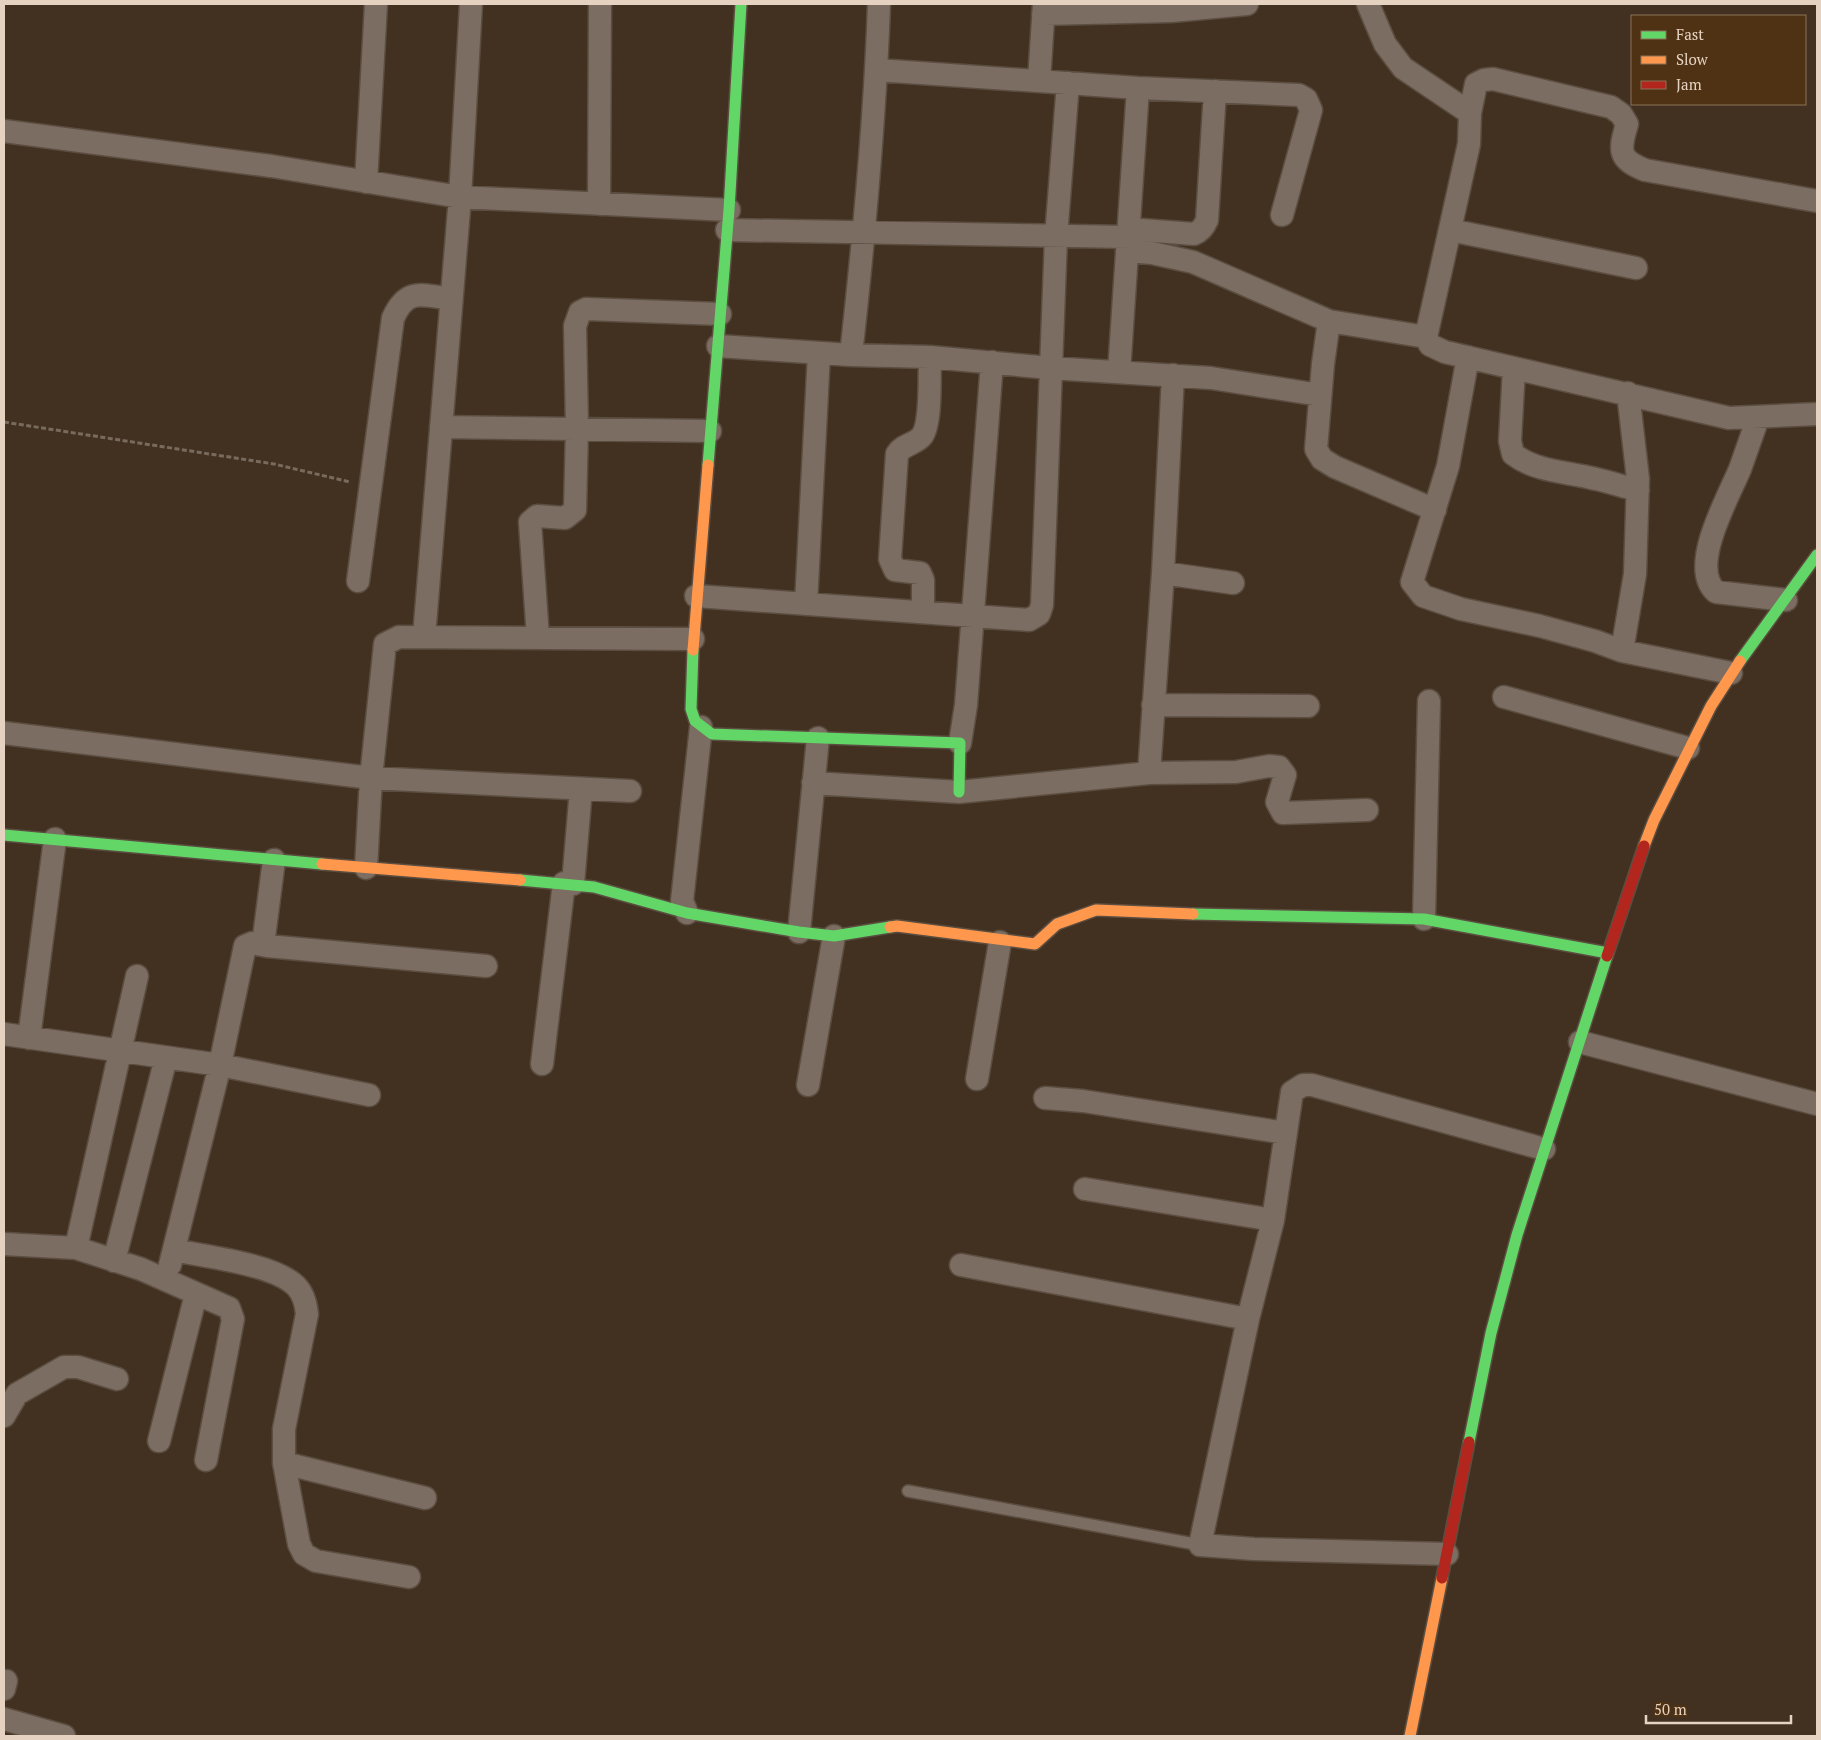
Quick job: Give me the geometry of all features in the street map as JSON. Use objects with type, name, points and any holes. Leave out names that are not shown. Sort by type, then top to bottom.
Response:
[{"type":"street","points":[[366,182],[376,4]]},
{"type":"street","points":[[424,637],[460,197],[471,4]]},
{"type":"street","points":[[599,204],[600,4]]},
{"type":"street","points":[[741,4],[728,220],[696,596],[691,709],[695,721],[701,728],[712,734],[960,743]]},
{"type":"street","points":[[851,355],[864,232],[877,70],[879,4]]},
{"type":"street","points":[[1038,81],[1044,9],[1172,11],[1247,4]]},
{"type":"street","points":[[1368,4],[1385,44],[1403,68],[1470,113]]},
{"type":"street","points":[[877,70],[1138,88],[1299,95],[1306,99],[1312,110],[1282,215]]},
{"type":"street","points":[[1817,201],[1654,172],[1632,164],[1625,159],[1620,146],[1627,124],[1621,114],[1611,107],[1494,79],[1484,80],[1476,84],[1470,113],[1469,144],[1426,338],[1430,345],[1445,352],[1729,418],[1817,414]]},
{"type":"street","points":[[696,596],[1029,620],[1039,614],[1042,605],[1056,237],[1068,83]]},
{"type":"street","points":[[1119,372],[1138,88]]},
{"type":"street","points":[[4,131],[270,166],[460,197],[599,204],[728,220],[864,232],[1128,239],[1194,234],[1204,227],[1207,220],[1215,91]]},
{"type":"street","points":[[1450,230],[1636,268]]},
{"type":"street","points":[[1128,239],[1152,253],[1193,262],[1329,321],[1426,338]]},
{"type":"street","points":[[358,581],[393,318],[398,306],[406,298],[418,294],[451,299]]},
{"type":"street","points":[[538,638],[530,522],[537,516],[565,518],[575,510],[578,428],[576,326],[580,312],[586,309],[720,314]]},
{"type":"street","points":[[1329,321],[1316,449],[1322,459],[1335,467],[1435,510]]},
{"type":"street","points":[[718,346],[851,355],[930,357],[1050,368],[1211,378],[1320,395]]},
{"type":"street","points":[[806,604],[819,353]]},
{"type":"street","points":[[923,612],[923,580],[920,574],[895,570],[890,559],[897,454],[907,444],[920,438],[926,426],[930,357]]},
{"type":"street","points":[[1468,357],[1448,466],[1412,582],[1423,596],[1461,610],[1540,626],[1595,641],[1622,651],[1731,673]]},
{"type":"street","points":[[958,792],[960,743],[966,704],[992,362]]},
{"type":"street","points":[[1514,368],[1510,441],[1513,454],[1525,463],[1535,466],[1595,478],[1638,490]]},
{"type":"street","points":[[1149,773],[1163,573],[1173,375]]},
{"type":"street","points":[[1622,651],[1635,574],[1638,490],[1628,393]]},
{"type":"street","points":[[1758,418],[1710,538],[1706,569],[1709,586],[1716,592],[1786,600]]},
{"type":"street","points":[[441,427],[710,431]]},
{"type":"street","points":[[1410,1736],[1491,1333],[1517,1235],[1630,884],[1654,820],[1688,748],[1731,673],[1817,555]]},
{"type":"street","points":[[1163,573],[1233,583]]},
{"type":"street","points":[[366,868],[371,778],[385,644],[399,637],[693,639]]},
{"type":"street","points":[[1504,697],[1688,748]]},
{"type":"street","points":[[1424,919],[1429,700]]},
{"type":"street","points":[[1153,705],[1308,706]]},
{"type":"street","points":[[687,912],[682,901],[701,728]]},
{"type":"street","points":[[4,733],[371,778],[630,791]]},
{"type":"street","points":[[799,932],[818,738]]},
{"type":"street","points":[[813,783],[958,792],[1149,773],[1236,772],[1269,766],[1279,767],[1284,775],[1277,802],[1283,813],[1368,810]]},
{"type":"street","points":[[542,1064],[581,789]]},
{"type":"street","points":[[4,835],[594,887],[687,912],[799,932],[834,936],[897,926],[1000,942],[1035,944],[1057,924],[1096,910],[1211,915],[1424,919],[1608,953]]},
{"type":"street","points":[[29,1038],[55,839]]},
{"type":"street","points":[[267,946],[264,936],[274,860]]},
{"type":"street","points":[[808,1085],[834,936]]},
{"type":"street","points":[[976,1079],[1000,942]]},
{"type":"street","points":[[166,1281],[220,1065],[245,946],[252,943],[267,946],[486,966]]},
{"type":"street","points":[[76,1248],[121,1051],[136,976]]},
{"type":"street","points":[[4,1034],[220,1065],[370,1094]]},
{"type":"street","points":[[1580,1042],[1817,1104]]},
{"type":"street","points":[[114,1260],[166,1058]]},
{"type":"street","points":[[1447,1554],[1254,1549],[1200,1545],[1248,1319],[1273,1220],[1292,1092],[1303,1085],[1312,1085],[1544,1149]]},
{"type":"street","points":[[1045,1098],[1083,1101],[1285,1133]]},
{"type":"street","points":[[1085,1189],[1273,1220]]},
{"type":"street","points":[[4,1244],[76,1248],[114,1260],[228,1308],[233,1319],[206,1460]]},
{"type":"street","points":[[174,1250],[276,1272],[296,1286],[304,1297],[307,1314],[284,1429],[284,1463],[299,1544],[304,1554],[316,1561],[408,1577]]},
{"type":"street","points":[[961,1265],[1248,1319]]},
{"type":"street","points":[[159,1441],[196,1294]]},
{"type":"street","points":[[4,1416],[17,1394],[64,1367],[78,1367],[117,1378]]},
{"type":"street","points":[[284,1463],[425,1498]]},
{"type":"street","points":[[4,1719],[64,1736]]},
{"type":"lane","points":[[908,1491],[1200,1545]]},
{"type":"path","points":[[4,422],[274,464],[370,486]]},
{"type":"traffic: fast","points":[[708,465],[729,210],[741,4]]},
{"type":"traffic: fast","points":[[1740,661],[1817,555]]},
{"type":"traffic: fast","points":[[693,650],[691,709],[695,721],[712,734],[960,743],[959,792]]},
{"type":"traffic: fast","points":[[4,835],[322,864]]},
{"type":"traffic: fast","points":[[520,880],[594,887],[687,913],[799,932],[834,936],[890,927]]},
{"type":"traffic: fast","points":[[1193,914],[1424,919],[1608,953]]},
{"type":"traffic: fast","points":[[1469,1442],[1491,1333],[1517,1235],[1607,956]]},
{"type":"traffic: slow","points":[[693,650],[708,465]]},
{"type":"traffic: slow","points":[[1644,846],[1654,820],[1711,706],[1740,661]]},
{"type":"traffic: slow","points":[[322,864],[520,880]]},
{"type":"traffic: slow","points":[[890,927],[897,926],[1035,944],[1057,924],[1096,910],[1193,914]]},
{"type":"traffic: slow","points":[[1410,1736],[1442,1578]]},
{"type":"traffic: jam","points":[[1607,956],[1644,846]]},
{"type":"traffic: jam","points":[[1442,1578],[1469,1442]]}]
